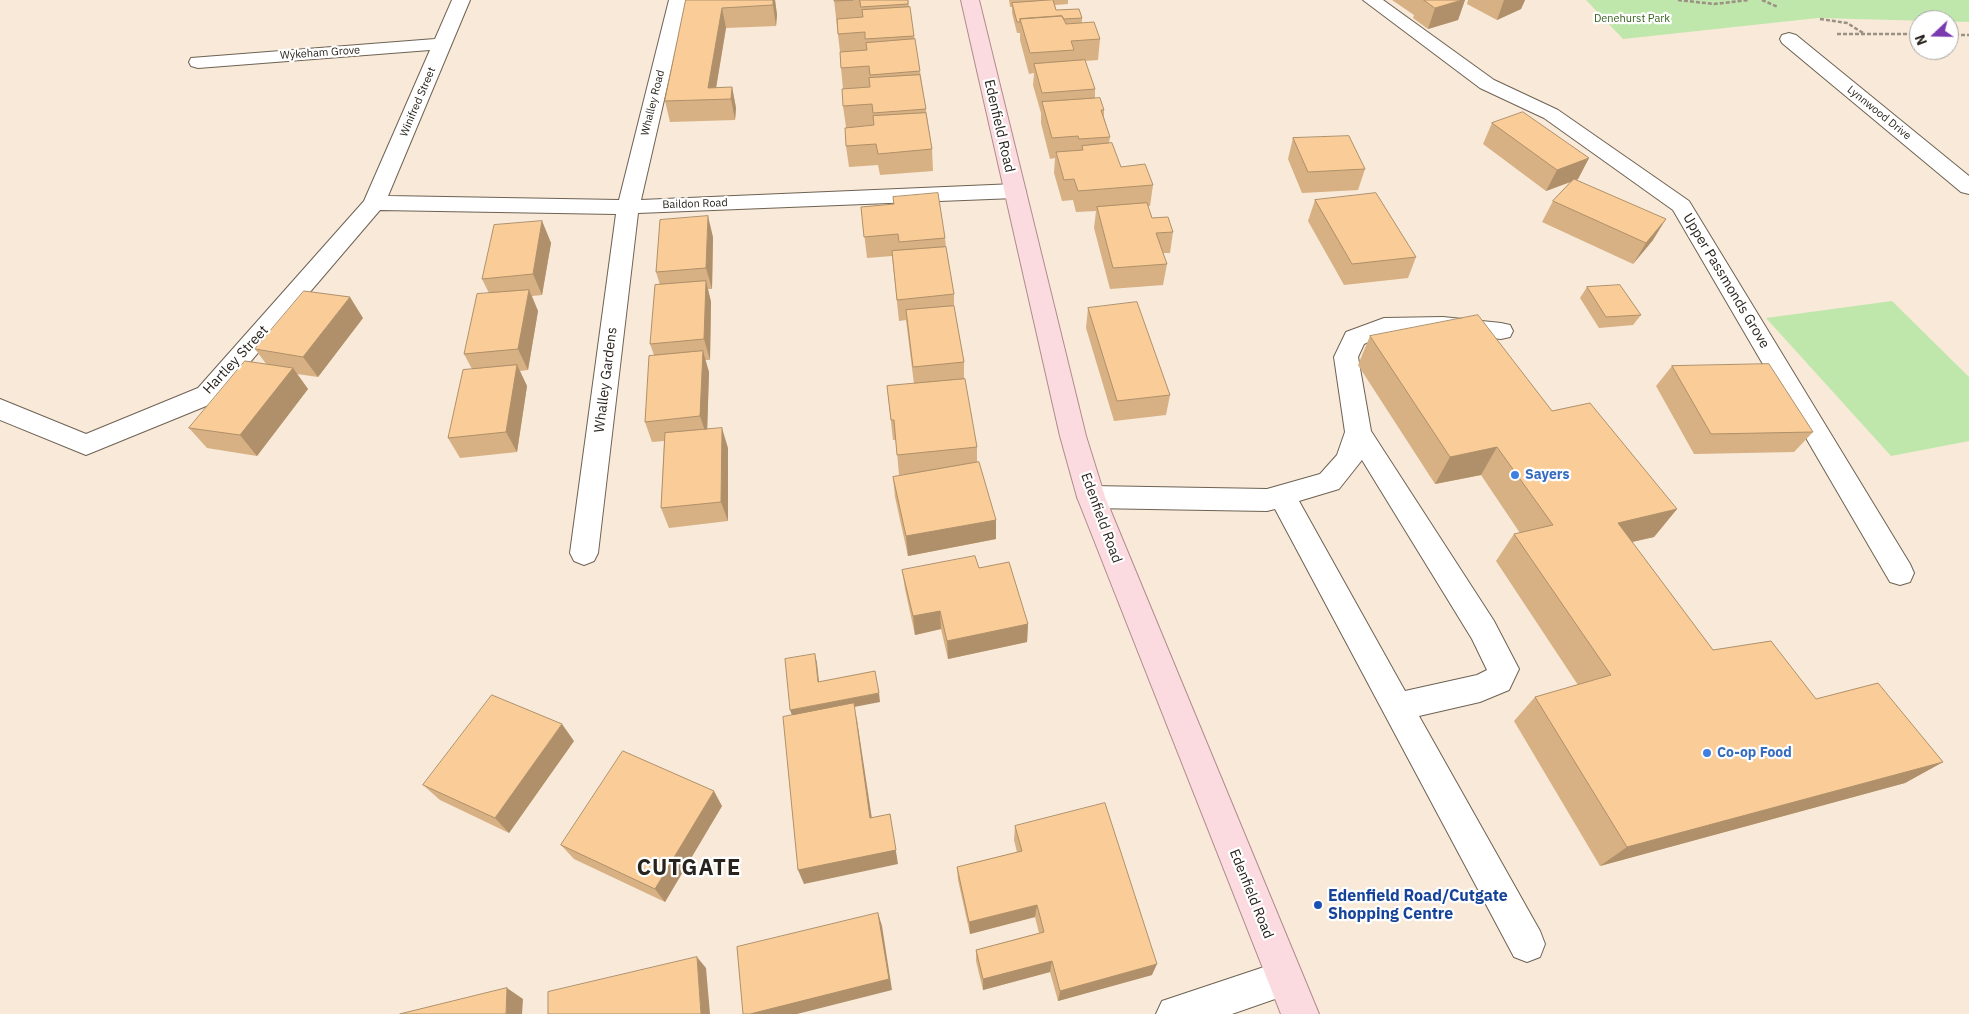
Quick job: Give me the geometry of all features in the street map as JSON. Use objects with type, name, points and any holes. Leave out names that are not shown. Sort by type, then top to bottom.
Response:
[{"type":"main road","name":"Edenfield Road","points":[[970,0],[1073,436],[1091,497],[1300,1014]]},
{"type":"street","name":"Winifred Street","points":[[374,204],[461,0]]},
{"type":"street","name":"Whalley Road","points":[[628,206],[678,0]]},
{"type":"street","name":"Upper Passmonds Grove","points":[[1372,0],[1487,84],[1551,114],[1681,206],[1900,573]]},
{"type":"street","name":"Lynnwood Drive","points":[[1789,40],[1969,187]]},
{"type":"street","name":"Wykeham Grove","points":[[198,62],[442,44]]},
{"type":"street","name":"Baildon Road","points":[[374,204],[628,206],[1015,190]]},
{"type":"street","name":"Hartley Street","points":[[0,409],[86,445],[207,395],[374,204]]},
{"type":"street","name":"Whalley Gardens","points":[[584,553],[628,206]]},
{"type":"street","points":[[1399,707],[1480,688],[1498,680],[1504,669],[1483,630],[1358,432],[1346,357],[1355,338],[1384,326],[1443,325],[1501,331]]},
{"type":"street","points":[[1091,497],[1267,500],[1329,482],[1349,460],[1358,432]]},
{"type":"street","points":[[1282,496],[1527,944]]},
{"type":"street","points":[[1175,1014],[1285,978]]},
{"type":"path","points":[[1678,0],[1713,5],[1732,5],[1749,0]]},
{"type":"path","points":[[1789,40],[1847,33],[1909,34]]},
{"type":"green space","name":"Denehurst Park","points":[[1586,0],[1969,0],[1969,22],[1959,22],[1959,10],[1909,10],[1909,20],[1818,18],[1623,39]]},
{"type":"green space","points":[[1892,301],[1969,377],[1969,441],[1891,456],[1766,318]]},
{"type":"building","points":[[686,0],[773,0],[773,5],[722,8],[708,88],[732,87],[731,99],[665,101]]},
{"type":"building","points":[[860,0],[908,0],[908,4],[861,7]]},
{"type":"building","points":[[1053,0],[1056,10],[1079,9],[1082,18],[1064,19],[1062,16],[1020,19],[1020,22],[1017,22],[1012,3]]},
{"type":"building","points":[[1424,0],[1462,0],[1435,8]]},
{"type":"building","points":[[910,7],[914,36],[865,39],[865,32],[838,34],[837,19],[863,17],[862,10]]},
{"type":"building","points":[[1062,16],[1066,24],[1094,22],[1100,39],[1071,41],[1074,50],[1030,53],[1020,19]]},
{"type":"building","points":[[915,39],[920,71],[870,75],[869,66],[841,68],[840,52],[867,50],[866,43]]},
{"type":"building","points":[[1085,60],[1095,89],[1042,93],[1034,64]]},
{"type":"building","points":[[920,75],[926,109],[873,113],[872,104],[843,106],[842,89],[870,87],[869,78]]},
{"type":"building","points":[[1100,98],[1104,110],[1101,110],[1110,137],[1079,139],[1078,136],[1052,138],[1042,102]]},
{"type":"building","points":[[1523,112],[1589,158],[1557,170],[1492,123]]},
{"type":"building","points":[[926,113],[932,149],[878,154],[876,144],[846,146],[845,128],[874,125],[873,116]]},
{"type":"building","points":[[1349,136],[1365,169],[1308,172],[1293,138]]},
{"type":"building","points":[[1112,143],[1121,167],[1145,164],[1153,185],[1078,191],[1074,179],[1064,180],[1056,152],[1083,150],[1082,146]]},
{"type":"building","points":[[1574,179],[1666,219],[1646,243],[1553,201]]},
{"type":"building","points":[[938,193],[945,238],[899,242],[898,234],[864,237],[861,207],[894,204],[893,197]]},
{"type":"building","points":[[1376,193],[1416,257],[1352,264],[1315,200]]},
{"type":"building","points":[[1147,203],[1152,218],[1168,217],[1173,232],[1156,233],[1167,264],[1113,268],[1097,207]]},
{"type":"building","points":[[708,216],[706,268],[656,272],[660,220]]},
{"type":"building","points":[[542,221],[533,274],[482,279],[494,225]]},
{"type":"building","points":[[946,247],[954,294],[897,300],[892,251]]},
{"type":"building","points":[[706,281],[704,339],[650,344],[655,285]]},
{"type":"building","points":[[1620,285],[1641,315],[1606,317],[1587,287]]},
{"type":"building","points":[[529,290],[518,349],[464,354],[477,294]]},
{"type":"building","points":[[304,291],[350,297],[303,357],[255,349]]},
{"type":"building","points":[[1137,302],[1170,395],[1117,401],[1088,308]]},
{"type":"building","points":[[954,306],[964,362],[913,367],[906,310]]},
{"type":"building","points":[[1478,315],[1552,411],[1590,403],[1677,509],[1618,523],[1713,650],[1771,641],[1816,699],[1878,683],[1943,762],[1627,847],[1535,697],[1611,675],[1514,534],[1553,525],[1497,447],[1450,457],[1370,336]]},
{"type":"building","points":[[703,351],[700,416],[645,422],[649,356]]},
{"type":"building","points":[[245,361],[293,368],[240,435],[189,428]]},
{"type":"building","points":[[1769,364],[1813,432],[1711,434],[1672,366]]},
{"type":"building","points":[[517,365],[506,432],[448,438],[463,370]]},
{"type":"building","points":[[965,379],[977,447],[897,455],[894,420],[891,420],[887,386]]},
{"type":"building","points":[[722,428],[721,502],[661,508],[665,433]]},
{"type":"building","points":[[979,462],[996,520],[906,536],[893,477]]},
{"type":"building","points":[[975,556],[979,568],[1009,562],[1028,624],[947,641],[940,611],[913,616],[902,570]]},
{"type":"building","points":[[815,654],[818,682],[875,671],[879,693],[790,710],[785,659]]},
{"type":"building","points":[[492,695],[562,724],[495,818],[423,785]]},
{"type":"building","points":[[854,703],[870,818],[890,814],[896,850],[798,870],[783,717]]},
{"type":"building","points":[[623,751],[714,791],[655,889],[561,845]]},
{"type":"building","points":[[1105,803],[1157,964],[1060,991],[1052,961],[983,979],[976,950],[1044,932],[1037,905],[969,922],[957,867],[1022,851],[1015,826]]},
{"type":"building","points":[[878,913],[889,979],[750,1014],[743,1014],[737,947]]},
{"type":"building","points":[[697,957],[701,1014],[548,1014],[548,992]]},
{"type":"building","points":[[507,988],[506,1014],[400,1014]]},
{"type":"place","name":"Sayers","points":[[1515,475]]},
{"type":"place","name":"Co-op Food","points":[[1707,753]]},
{"type":"place","name":"Edenfield Road/Cutgate Shopping Centre","points":[[1318,905]]},
{"type":"district","name":"CUTGATE","points":[[689,869]]}]
